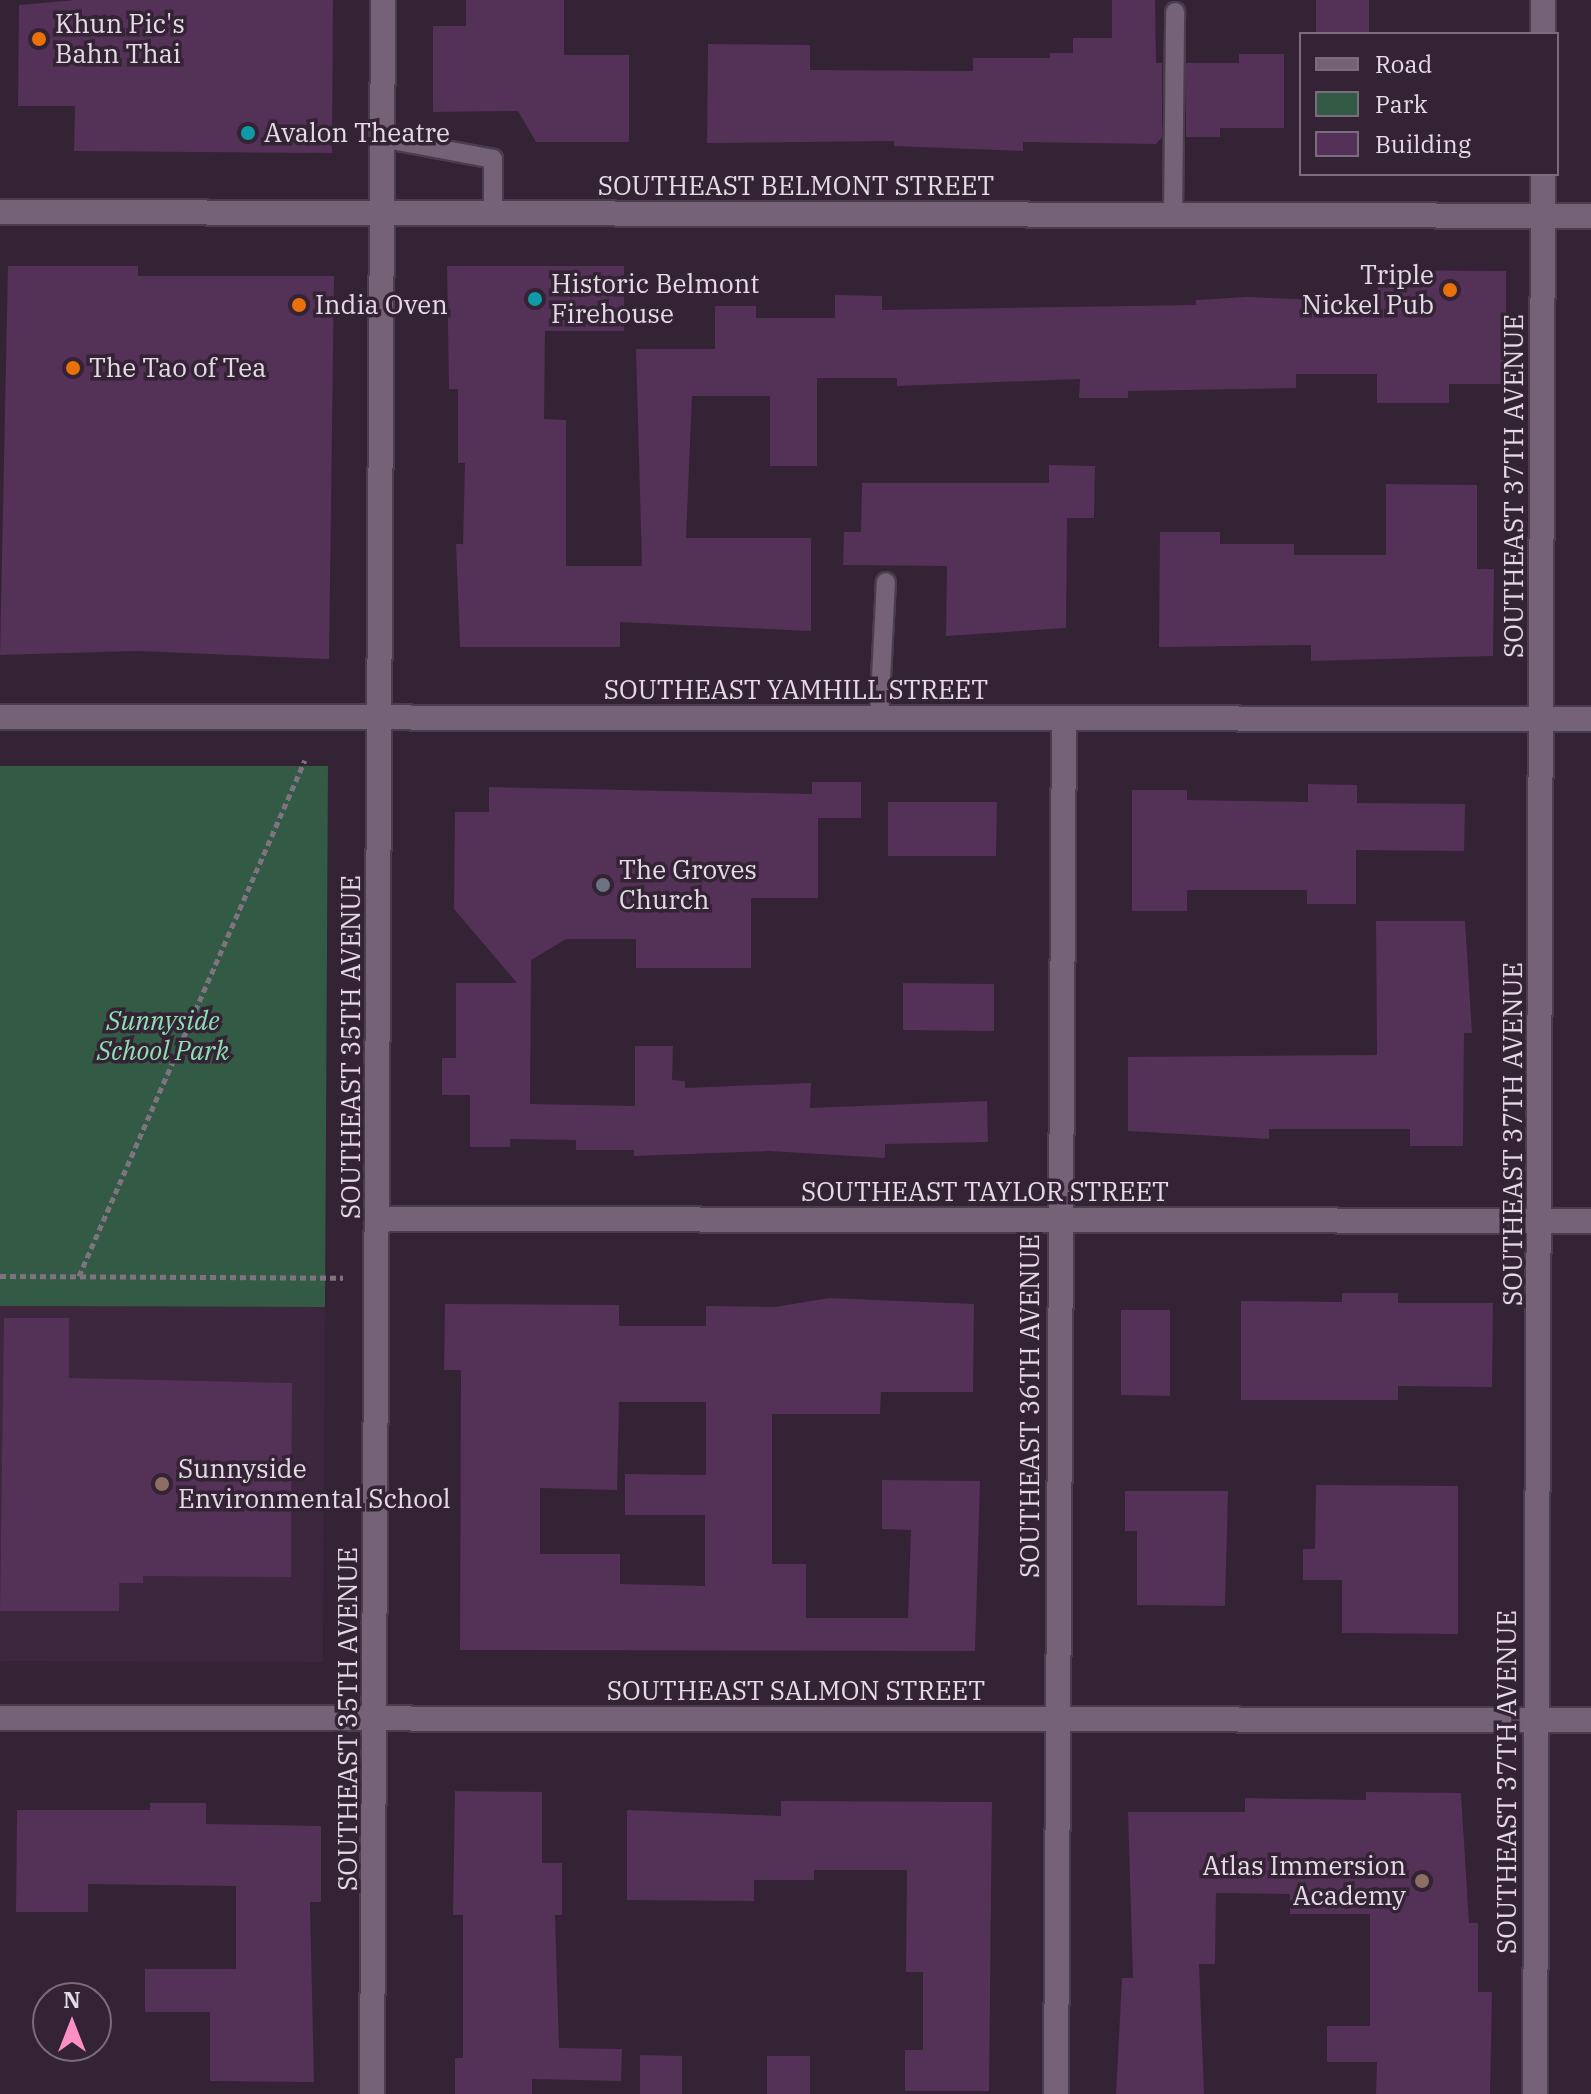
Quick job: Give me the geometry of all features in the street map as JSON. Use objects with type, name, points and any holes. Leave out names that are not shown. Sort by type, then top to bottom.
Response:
[{"type":"street","name":"SOUTHEAST 35TH AVENUE","points":[[372,2094],[383,0]]},
{"type":"street","points":[[1543,0],[1543,32]]},
{"type":"street","name":"SOUTHEAST 37TH AVENUE","points":[[1535,2094],[1534,1721],[1541,1221],[1543,176]]},
{"type":"street","name":"SOUTHEAST BELMONT STREET","points":[[0,212],[1591,216]]},
{"type":"street","name":"SOUTHEAST YAMHILL STREET","points":[[0,717],[1591,719]]},
{"type":"street","name":"SOUTHEAST 36TH AVENUE","points":[[1056,2094],[1055,1720],[1064,719]]},
{"type":"street","name":"SOUTHEAST TAYLOR STREET","points":[[378,1219],[1591,1221]]},
{"type":"street","name":"SOUTHEAST SALMON STREET","points":[[0,1718],[1591,1720]]},
{"type":"lane","points":[[1173,216],[1175,12]]},
{"type":"lane","points":[[381,138],[493,159],[493,213]]},
{"type":"lane","points":[[879,718],[886,582]]},
{"type":"path","points":[[79,1276],[305,760]]},
{"type":"path","points":[[0,1276],[378,1278]]},
{"type":"shaded area","name":"Sunnyside Environmental School","points":[[0,1306],[325,1307],[323,1662],[0,1661]]},
{"type":"green space","name":"Sunnyside School Park","points":[[0,766],[328,766],[325,1307],[0,1306]]},
{"type":"building","points":[[75,0],[333,0],[332,153],[74,151],[75,106],[18,106],[19,5]]},
{"type":"building","points":[[466,0],[564,0],[564,55],[629,55],[629,142],[536,142],[518,111],[433,112],[433,26],[466,26]]},
{"type":"building","points":[[1112,0],[1155,0],[1156,63],[1162,63],[1162,137],[1156,144],[1023,142],[1023,151],[894,146],[894,141],[707,143],[708,44],[810,45],[810,70],[973,71],[973,58],[1050,58],[1050,53],[1073,53],[1073,38],[1112,38]]},
{"type":"building","points":[[1316,0],[1369,0],[1369,32],[1316,32]]},
{"type":"building","points":[[1239,54],[1284,54],[1284,128],[1220,128],[1220,137],[1186,137],[1186,63],[1239,63]]},
{"type":"building","points":[[8,266],[138,266],[138,276],[334,276],[329,659],[137,651],[0,655]]},
{"type":"building","points":[[447,266],[624,266],[624,331],[545,331],[544,419],[566,420],[566,566],[642,566],[636,349],[715,349],[715,306],[756,306],[756,318],[835,318],[835,295],[882,296],[882,310],[1196,305],[1196,300],[1247,297],[1377,302],[1378,270],[1506,271],[1506,384],[1449,384],[1449,403],[1377,403],[1377,374],[1296,374],[1296,388],[1128,391],[1128,398],[1079,398],[1080,379],[897,386],[897,378],[817,378],[817,466],[770,466],[770,396],[692,396],[686,538],[811,538],[811,631],[620,622],[620,647],[460,647],[456,544],[463,544],[465,463],[458,463],[458,389],[449,389]]},
{"type":"building","points":[[1049,465],[1095,466],[1094,518],[1067,518],[1066,628],[946,636],[947,566],[843,565],[844,532],[861,532],[862,483],[1049,483]]},
{"type":"building","points":[[1386,484],[1477,485],[1477,569],[1494,569],[1493,656],[1311,661],[1311,645],[1159,647],[1160,532],[1220,532],[1220,544],[1294,544],[1294,555],[1386,555]]},
{"type":"building","points":[[812,782],[861,782],[861,818],[818,818],[818,898],[751,898],[751,968],[636,968],[636,939],[566,939],[531,960],[530,1104],[635,1106],[635,1046],[673,1046],[672,1080],[685,1081],[685,1088],[811,1083],[810,1108],[987,1101],[988,1142],[885,1144],[885,1158],[769,1151],[634,1156],[634,1150],[576,1150],[576,1140],[510,1139],[510,1147],[470,1147],[470,1095],[442,1095],[442,1058],[456,1058],[456,983],[517,983],[454,909],[455,812],[489,812],[489,787],[812,794]]},
{"type":"building","points":[[1308,784],[1357,785],[1357,803],[1465,804],[1464,851],[1356,850],[1356,904],[1307,904],[1307,890],[1187,890],[1187,911],[1132,911],[1132,790],[1187,790],[1187,800],[1308,802]]},
{"type":"building","points":[[888,802],[997,802],[996,856],[888,856]]},
{"type":"building","points":[[1376,921],[1465,921],[1472,1033],[1464,1033],[1463,1146],[1410,1146],[1410,1129],[1269,1129],[1269,1139],[1128,1131],[1128,1057],[1377,1055]]},
{"type":"building","points":[[903,983],[994,984],[994,1031],[903,1030]]},
{"type":"building","points":[[1342,1293],[1398,1293],[1398,1303],[1493,1303],[1492,1387],[1398,1386],[1398,1400],[1241,1400],[1241,1301],[1342,1302]]},
{"type":"building","points":[[829,1298],[974,1304],[973,1392],[881,1392],[880,1414],[772,1414],[772,1564],[806,1564],[806,1618],[908,1618],[911,1530],[882,1529],[882,1480],[980,1481],[975,1651],[460,1650],[461,1370],[444,1370],[445,1304],[619,1305],[619,1326],[706,1326],[706,1306],[775,1307]],"holes":[[[619,1402],[706,1402],[706,1475],[625,1474],[625,1515],[705,1515],[705,1586],[620,1584],[620,1554],[540,1554],[540,1488],[617,1490]]]},
{"type":"building","points":[[1121,1310],[1170,1310],[1170,1396],[1121,1395]]},
{"type":"building","points":[[4,1318],[69,1318],[69,1378],[292,1383],[291,1577],[143,1576],[143,1583],[119,1583],[119,1611],[0,1611]]},
{"type":"building","points":[[1316,1485],[1458,1486],[1458,1634],[1342,1633],[1342,1580],[1303,1580],[1303,1549],[1315,1549]]},
{"type":"building","points":[[1125,1491],[1228,1491],[1225,1606],[1137,1605],[1137,1531],[1125,1531]]},
{"type":"building","points":[[455,1791],[542,1792],[542,1863],[562,1863],[562,1915],[555,1915],[559,2048],[622,2049],[621,2081],[532,2079],[532,2094],[455,2094],[455,2058],[463,2058],[463,1915],[453,1915]]},
{"type":"building","points":[[1366,1792],[1461,1793],[1469,1923],[1478,1923],[1478,1992],[1492,1992],[1490,2094],[1376,2094],[1377,2062],[1327,2062],[1327,2026],[1370,2026],[1370,1914],[1290,1914],[1290,1894],[1216,1893],[1215,1964],[1199,1964],[1204,2094],[1116,2094],[1122,1978],[1133,1978],[1128,1812],[1245,1812],[1245,1798],[1366,1800]]},
{"type":"building","points":[[781,1801],[992,1802],[989,2091],[905,2091],[905,2050],[923,2050],[923,1972],[906,1972],[907,1870],[814,1870],[814,1880],[754,1880],[754,1901],[627,1900],[627,1810],[781,1816]]},
{"type":"building","points":[[150,1803],[206,1803],[206,1824],[321,1826],[321,1902],[310,1902],[314,2082],[210,2081],[210,2012],[145,2012],[145,1969],[236,1969],[236,1886],[88,1884],[88,1912],[16,1912],[17,1810],[150,1810]]},
{"type":"building","points":[[640,2055],[682,2056],[682,2094],[640,2094]]},
{"type":"building","points":[[767,2056],[810,2056],[810,2094],[767,2094]]},
{"type":"place","name":"Khun Pic's Bahn Thai","points":[[39,39]]},
{"type":"place","name":"Avalon Theatre","points":[[248,133]]},
{"type":"place","name":"Triple Nickel Pub","points":[[1450,290]]},
{"type":"place","name":"Historic Belmont Firehouse","points":[[535,299]]},
{"type":"place","name":"India Oven","points":[[299,305]]},
{"type":"place","name":"The Tao of Tea","points":[[73,368]]},
{"type":"place","name":"The Groves Church","points":[[603,885]]},
{"type":"place","name":"Sunnyside Environmental School","points":[[162,1484]]},
{"type":"place","name":"Atlas Immersion Academy","points":[[1422,1881]]}]
